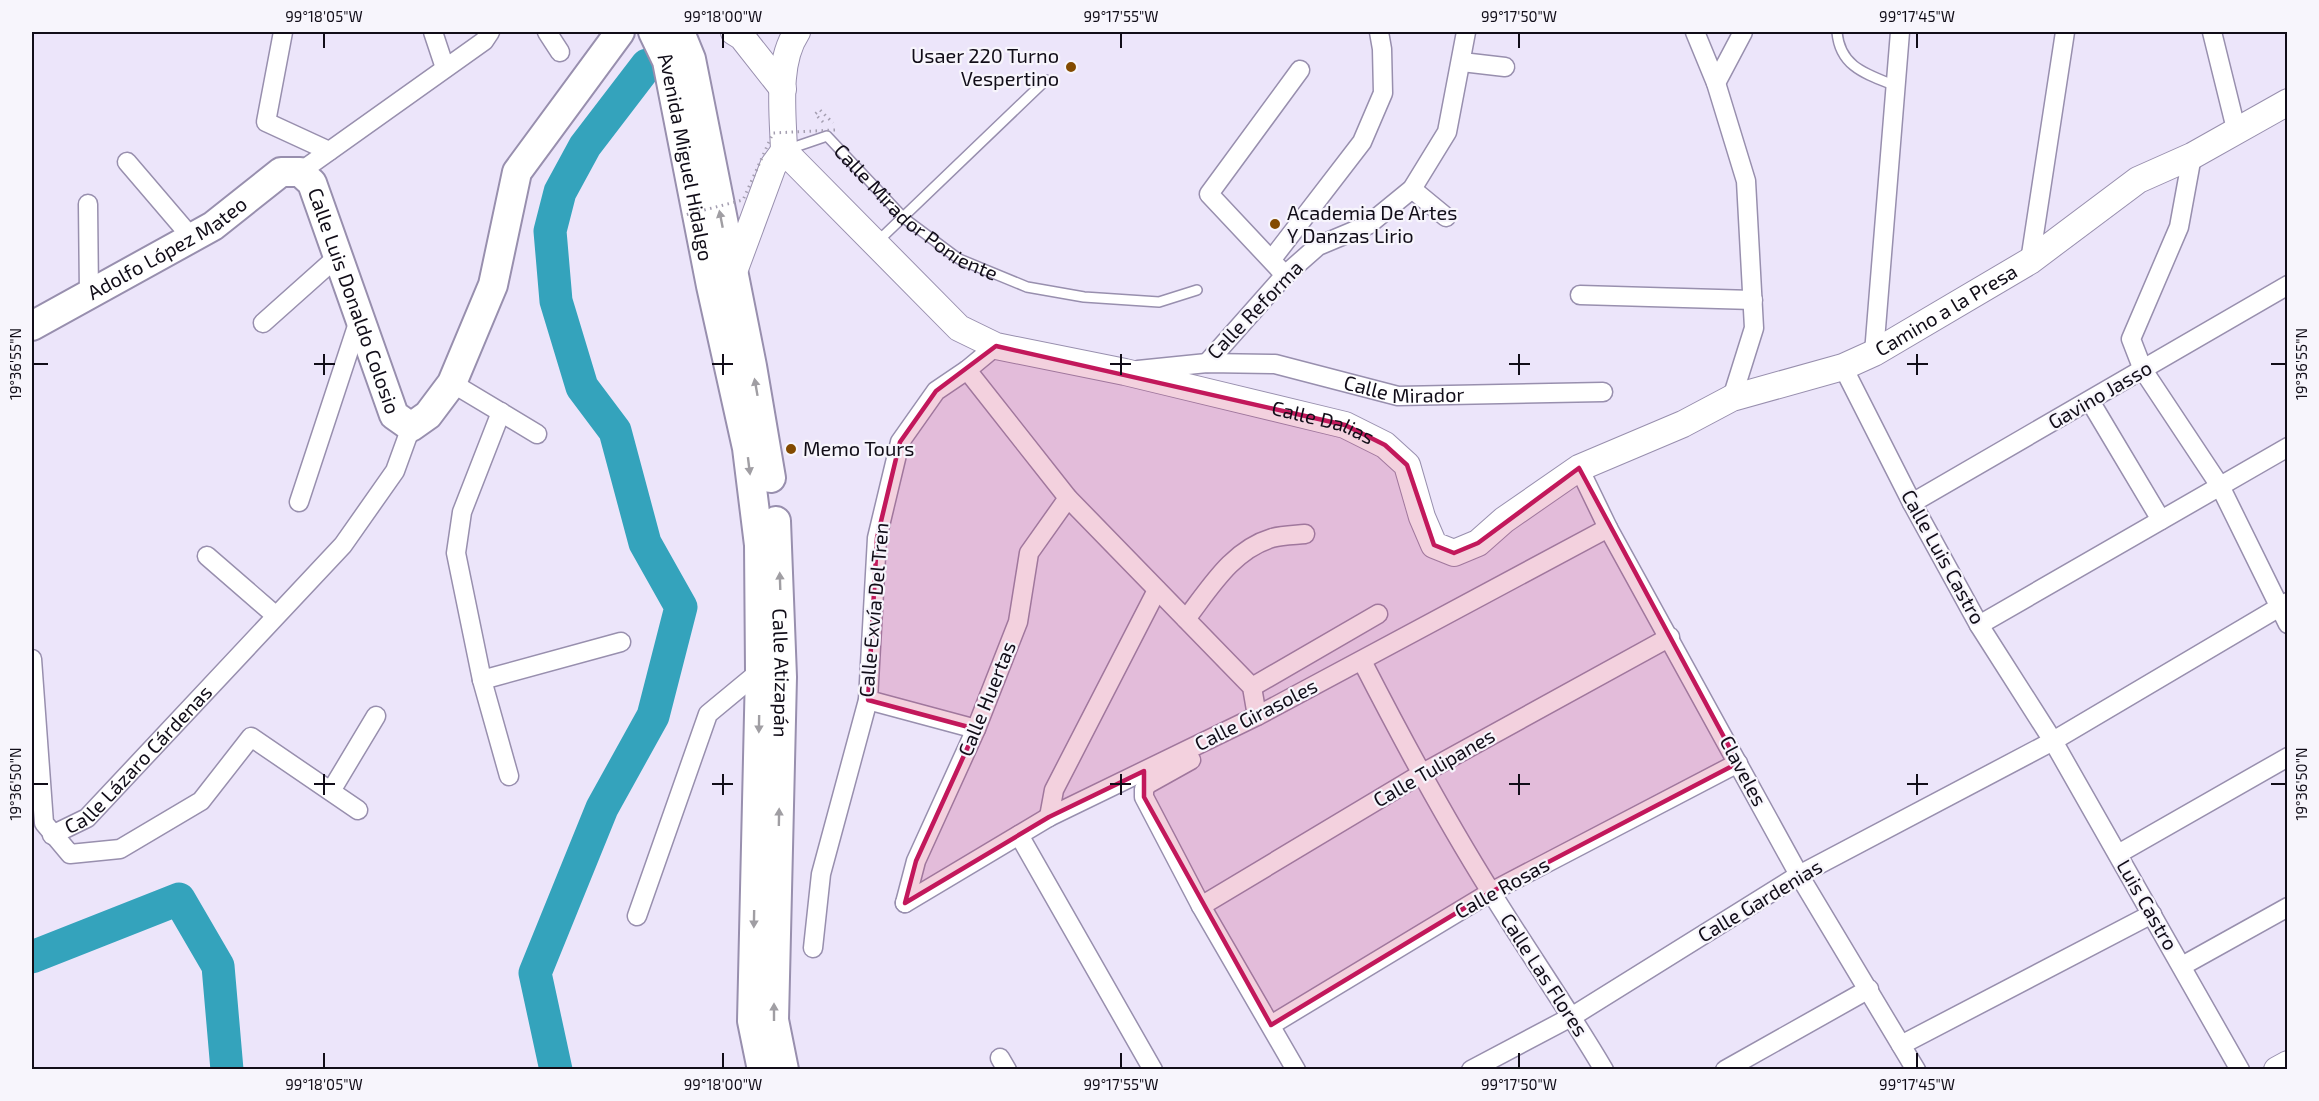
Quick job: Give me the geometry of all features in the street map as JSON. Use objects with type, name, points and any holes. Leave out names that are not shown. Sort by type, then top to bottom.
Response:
[{"type":"main road","name":"Calle Lázaro Cárdenas","points":[[411,427],[428,415],[452,383],[493,285],[517,172],[620,32]]},
{"type":"main road","name":"Avenida Miguel Hidalgo","points":[[653,32],[667,61],[722,281]]},
{"type":"main road","name":"Avenida Miguel Hidalgo","points":[[680,32],[691,59],[722,281]]},
{"type":"main road","name":"Adolfo López Mateo","points":[[32,326],[213,226],[281,172],[300,172]]},
{"type":"main road","name":"Calle Luis Donaldo Colosio","points":[[300,172],[312,183],[394,416],[411,427]]},
{"type":"main road","name":"Calle Atizapán","points":[[722,281],[759,545],[760,671],[752,1021],[762,1070]]},
{"type":"main road","name":"Calle Atizapán","points":[[722,281],[767,448],[779,547],[782,677],[774,1020],[784,1070]]},
{"type":"street","points":[[283,32],[266,122],[329,151]]},
{"type":"street","points":[[433,32],[445,68]]},
{"type":"street","points":[[300,172],[484,41],[490,32]]},
{"type":"street","points":[[547,32],[560,52]]},
{"type":"street","points":[[734,32],[742,37],[783,89]]},
{"type":"street","points":[[722,281],[773,166],[784,151],[783,89],[789,44],[797,32]]},
{"type":"street","name":"Calle Reforma","points":[[1272,259],[1362,142],[1383,93],[1382,49],[1379,32]]},
{"type":"street","name":"Calle Reforma","points":[[1125,372],[1207,363],[1285,275],[1318,246],[1368,225],[1412,189],[1447,132],[1466,32]]},
{"type":"street","points":[[1695,32],[1716,83],[1746,181],[1754,328],[1732,398]]},
{"type":"street","points":[[1716,83],[1743,32]]},
{"type":"street","points":[[1874,353],[1900,32]]},
{"type":"street","points":[[2030,261],[2065,32]]},
{"type":"street","points":[[2212,32],[2237,133]]},
{"type":"street","points":[[1462,62],[1505,67]]},
{"type":"street","points":[[1285,275],[1209,194],[1300,70]]},
{"type":"street","name":"Camino a la Presa","points":[[1579,468],[1683,424],[1732,398],[1844,367],[1874,353],[2030,261],[2138,180],[2237,133],[2288,102]]},
{"type":"street","points":[[784,151],[874,245],[959,328],[996,346],[1125,372]]},
{"type":"street","points":[[2192,156],[2179,227],[2131,339],[2143,370],[2220,486],[2283,605],[2288,624]]},
{"type":"street","points":[[127,162],[192,238]]},
{"type":"street","points":[[1412,189],[1446,217]]},
{"type":"street","points":[[88,204],[89,294]]},
{"type":"street","points":[[263,324],[337,257]]},
{"type":"street","name":"Gavino Jasso","points":[[1912,503],[2288,285]]},
{"type":"street","points":[[1580,295],[1753,300]]},
{"type":"street","points":[[299,502],[359,320]]},
{"type":"street","name":"Calle Exvía Del Tren","points":[[813,948],[821,874],[868,700],[877,538],[900,442],[936,391],[967,370],[996,346]]},
{"type":"street","name":"Calle Mirador","points":[[1207,363],[1275,364],[1398,396],[1603,392]]},
{"type":"street","name":"Calle Luis Castro","points":[[1844,367],[1912,503],[1979,625],[2053,741]]},
{"type":"street","points":[[967,370],[1068,498],[1252,687],[1257,716]]},
{"type":"street","name":"Calle Dalias","points":[[1125,372],[1346,425],[1385,445],[1407,465],[1422,518],[1434,545],[1454,553],[1478,543],[1504,520],[1579,468]]},
{"type":"street","points":[[452,383],[537,434]]},
{"type":"street","points":[[2090,401],[2161,520]]},
{"type":"street","points":[[501,412],[462,512],[456,553],[482,680],[508,776]]},
{"type":"street","name":"Calle Lázaro Cárdenas","points":[[42,827],[87,819],[275,615],[343,545],[395,471],[411,427]]},
{"type":"street","points":[[1979,625],[2288,447]]},
{"type":"street","name":"Claveles","points":[[1579,468],[1608,528],[1799,875],[1869,988],[1916,1070]]},
{"type":"street","name":"Calle Huertas","points":[[905,903],[916,861],[976,729],[1018,622],[1029,553],[1068,498]]},
{"type":"street","name":"Calle Girasoles","points":[[905,903],[1049,817],[1257,716],[1608,528]]},
{"type":"street","points":[[1186,619],[1220,574],[1238,556],[1272,538],[1305,534]]},
{"type":"street","points":[[207,556],[275,615]]},
{"type":"street","points":[[1049,817],[1054,790],[1157,590]]},
{"type":"street","name":"Calle Gardenias","points":[[1471,1070],[1573,1016],[1799,875],[2053,741],[2283,605]]},
{"type":"street","points":[[1252,687],[1378,614]]},
{"type":"street","name":"Calle Tulipanes","points":[[1201,906],[1420,774],[1670,637]]},
{"type":"street","points":[[482,680],[621,642]]},
{"type":"street","points":[[32,658],[42,827]]},
{"type":"street","name":"Calle Las Flores","points":[[1362,661],[1420,774],[1491,892],[1573,1016],[1604,1070]]},
{"type":"street","points":[[637,916],[708,714],[760,671]]},
{"type":"street","points":[[868,700],[976,729]]},
{"type":"street","points":[[331,791],[376,716]]},
{"type":"street","points":[[1234,727],[1229,739],[1144,789],[1144,797],[1201,906],[1296,1070]]},
{"type":"street","name":"Calle Lázaro Cárdenas","points":[[42,827],[70,854],[120,849],[201,801],[251,737],[358,810]]},
{"type":"street","name":"Luis Castro","points":[[2053,741],[2240,1070]]},
{"type":"street","points":[[2118,854],[2288,757]]},
{"type":"street","name":"Calle Rosas","points":[[1272,1025],[1491,892],[1738,763]]},
{"type":"street","points":[[1019,835],[1153,1070]]},
{"type":"street","points":[[2181,966],[2288,907]]},
{"type":"street","points":[[1900,1045],[2152,914]]},
{"type":"street","points":[[1725,1070],[1869,988]]},
{"type":"street","points":[[2277,1070],[2288,1064]]},
{"type":"lane","points":[[1837,32],[1840,52],[1860,71],[1896,86]]},
{"type":"lane","points":[[874,245],[1046,80]]},
{"type":"lane","name":"Calle Mirador Poniente","points":[[784,151],[827,136],[904,218],[959,259],[1027,288],[1084,297],[1159,302],[1197,290]]},
{"type":"path","points":[[681,216],[743,200],[773,133],[834,130]]},
{"type":"highlighted area","points":[[996,346],[1345,425],[1385,445],[1407,465],[1434,545],[1454,553],[1478,543],[1579,468],[1738,763],[1491,892],[1271,1025],[1144,797],[1144,771],[1049,817],[905,903],[916,861],[976,729],[868,700],[877,538],[900,442],[936,391]]},
{"type":"waterway","points":[[556,1070],[535,973],[602,808],[653,716],[681,607],[645,543],[615,431],[582,387],[556,301],[550,231],[560,192],[585,146],[647,65]]},
{"type":"waterway","points":[[32,957],[179,899],[218,966],[227,1070]]},
{"type":"place","name":"Usaer 220 Turno Vespertino","points":[[1071,67]]},
{"type":"place","name":"Academia De Artes Y Danzas Lirio","points":[[1275,224]]},
{"type":"place","name":"Memo Tours","points":[[791,449]]}]
